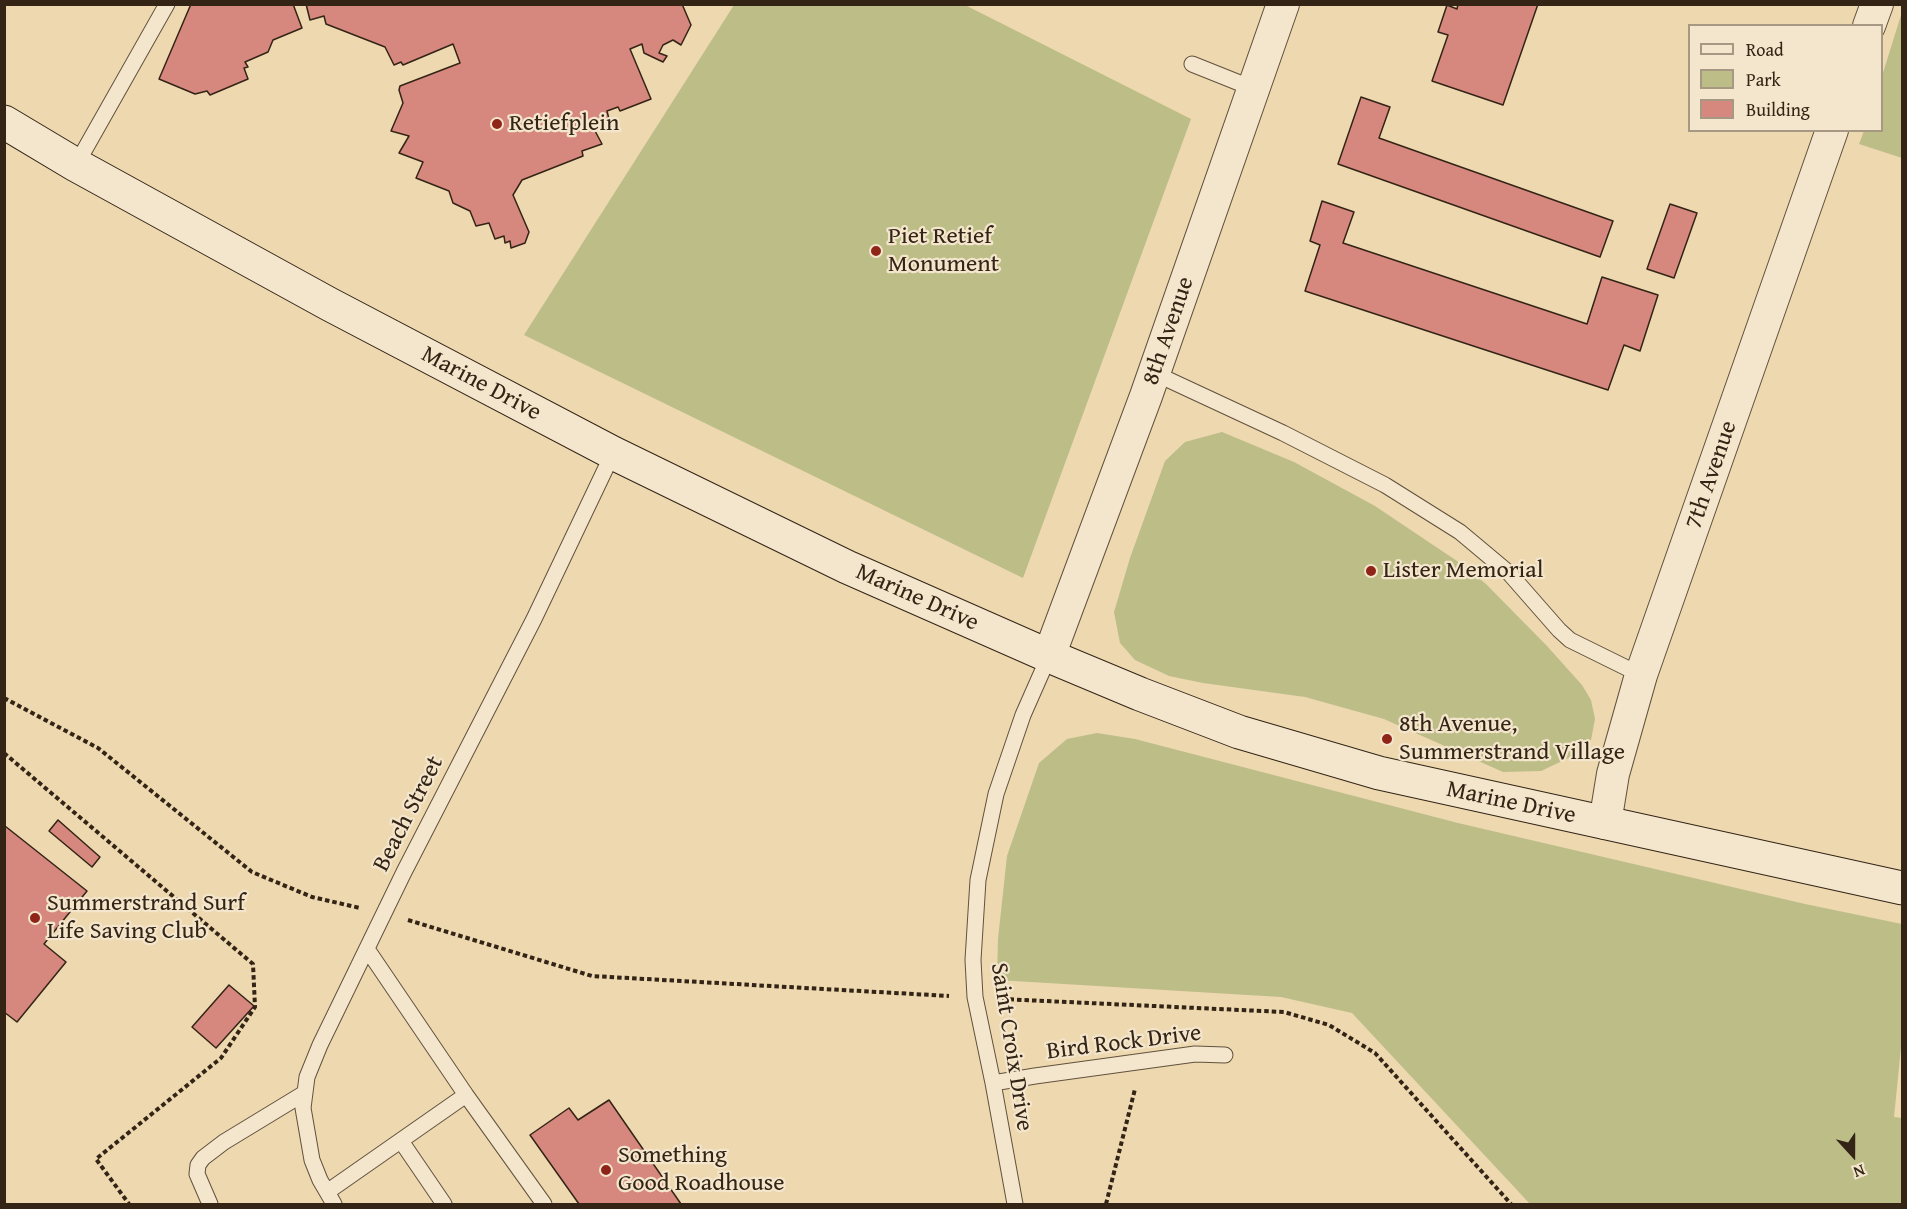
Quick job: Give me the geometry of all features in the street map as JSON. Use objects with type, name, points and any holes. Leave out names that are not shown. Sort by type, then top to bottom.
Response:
[{"type":"main road","name":"Marine Drive","points":[[4,122],[76,165],[329,304],[613,453],[847,567],[1048,656],[1239,732],[1378,773],[1902,888]]},
{"type":"street","name":"8th Avenue","points":[[1048,656],[1154,373],[1283,4]]},
{"type":"street","points":[[1870,24],[1877,4]]},
{"type":"street","name":"7th Avenue","points":[[1605,823],[1613,774],[1641,675],[1831,132]]},
{"type":"lane","points":[[76,165],[166,4]]},
{"type":"lane","points":[[1192,64],[1252,88]]},
{"type":"lane","points":[[1154,373],[1283,433],[1385,485],[1460,532],[1509,573],[1570,640],[1641,675]]},
{"type":"lane","name":"Beach Street","points":[[331,1198],[312,1160],[303,1108],[307,1077],[414,852],[534,619],[613,453]]},
{"type":"lane","name":"Saint Croix Drive","points":[[1015,1204],[975,997],[973,960],[978,880],[996,794],[1023,715],[1048,656]]},
{"type":"lane","points":[[367,949],[466,1095],[544,1204]]},
{"type":"lane","name":"Bird Rock Drive","points":[[993,1083],[1196,1054],[1225,1055]]},
{"type":"lane","points":[[210,1204],[197,1174],[198,1165],[203,1158],[224,1142],[303,1094]]},
{"type":"lane","points":[[331,1198],[400,1141],[466,1095]]},
{"type":"lane","points":[[400,1141],[444,1204]]},
{"type":"path","points":[[4,698],[98,748],[252,872],[312,897],[386,913],[592,976],[1284,1012],[1329,1025],[1375,1053],[1511,1204]]},
{"type":"path","points":[[4,753],[253,964],[255,1007],[221,1058],[96,1160],[129,1204]]},
{"type":"path","points":[[1106,1204],[1141,1061]]},
{"type":"green space","points":[[734,5],[965,5],[1191,119],[1023,578],[524,335]]},
{"type":"green space","points":[[1902,12],[1902,158],[1859,144],[1864,132],[1883,132],[1883,73]]},
{"type":"green space","points":[[1222,432],[1294,462],[1375,506],[1460,563],[1486,584],[1582,685],[1591,700],[1595,719],[1591,740],[1575,755],[1541,771],[1503,772],[1384,719],[1305,697],[1169,676],[1135,660],[1120,643],[1114,612],[1130,558],[1165,461],[1185,442]]},
{"type":"green space","points":[[1097,733],[1135,739],[1458,823],[1805,904],[1902,924],[1902,1037],[1894,1117],[1902,1118],[1902,1204],[1530,1204],[1352,1013],[1281,997],[997,980],[998,939],[1007,856],[1039,763],[1067,739]]},
{"type":"building","points":[[191,4],[293,4],[302,28],[273,40],[268,52],[245,62],[248,67],[244,68],[248,79],[210,95],[207,91],[195,94],[159,79]]},
{"type":"building","name":"Retiefplein","points":[[306,4],[682,4],[691,25],[681,45],[673,40],[663,45],[659,53],[667,56],[663,62],[644,53],[642,44],[630,49],[651,99],[620,111],[618,107],[607,111],[609,119],[600,122],[601,127],[594,129],[602,144],[582,151],[583,156],[522,180],[513,195],[529,232],[525,243],[511,248],[510,241],[505,243],[504,236],[495,239],[489,223],[476,226],[470,211],[453,203],[449,191],[416,178],[423,162],[399,153],[409,136],[391,131],[403,103],[400,86],[460,63],[453,44],[403,65],[401,62],[394,65],[385,47],[326,24],[324,16],[310,20]]},
{"type":"building","points":[[1458,4],[1538,4],[1503,105],[1432,81],[1448,35],[1438,32],[1447,5],[1457,9]]},
{"type":"building","points":[[1361,97],[1390,107],[1379,138],[1613,221],[1600,257],[1338,164]]},
{"type":"building","points":[[1322,201],[1354,212],[1343,243],[1587,324],[1602,277],[1658,295],[1640,351],[1624,345],[1608,390],[1305,291],[1320,245],[1310,241]]},
{"type":"building","points":[[1670,204],[1697,213],[1674,278],[1647,269]]},
{"type":"building","points":[[58,820],[100,857],[92,867],[49,831]]},
{"type":"building","name":"Summerstrand Surf Life Saving Club","points":[[5,826],[87,891],[44,944],[66,962],[17,1022],[4,1012]]},
{"type":"building","points":[[229,985],[254,1006],[216,1048],[192,1027]]},
{"type":"building","name":"Something Good Roadhouse","points":[[609,1100],[681,1204],[579,1204],[530,1135],[569,1108],[578,1120]]},
{"type":"place","name":"Retiefplein","points":[[497,124]]},
{"type":"place","name":"Piet Retief Monument","points":[[876,251]]},
{"type":"place","name":"Lister Memorial","points":[[1371,571]]},
{"type":"place","name":"8th Avenue, Summerstrand Village","points":[[1387,739]]},
{"type":"place","name":"Summerstrand Surf Life Saving Club","points":[[35,918]]},
{"type":"place","name":"Something Good Roadhouse","points":[[606,1170]]}]
